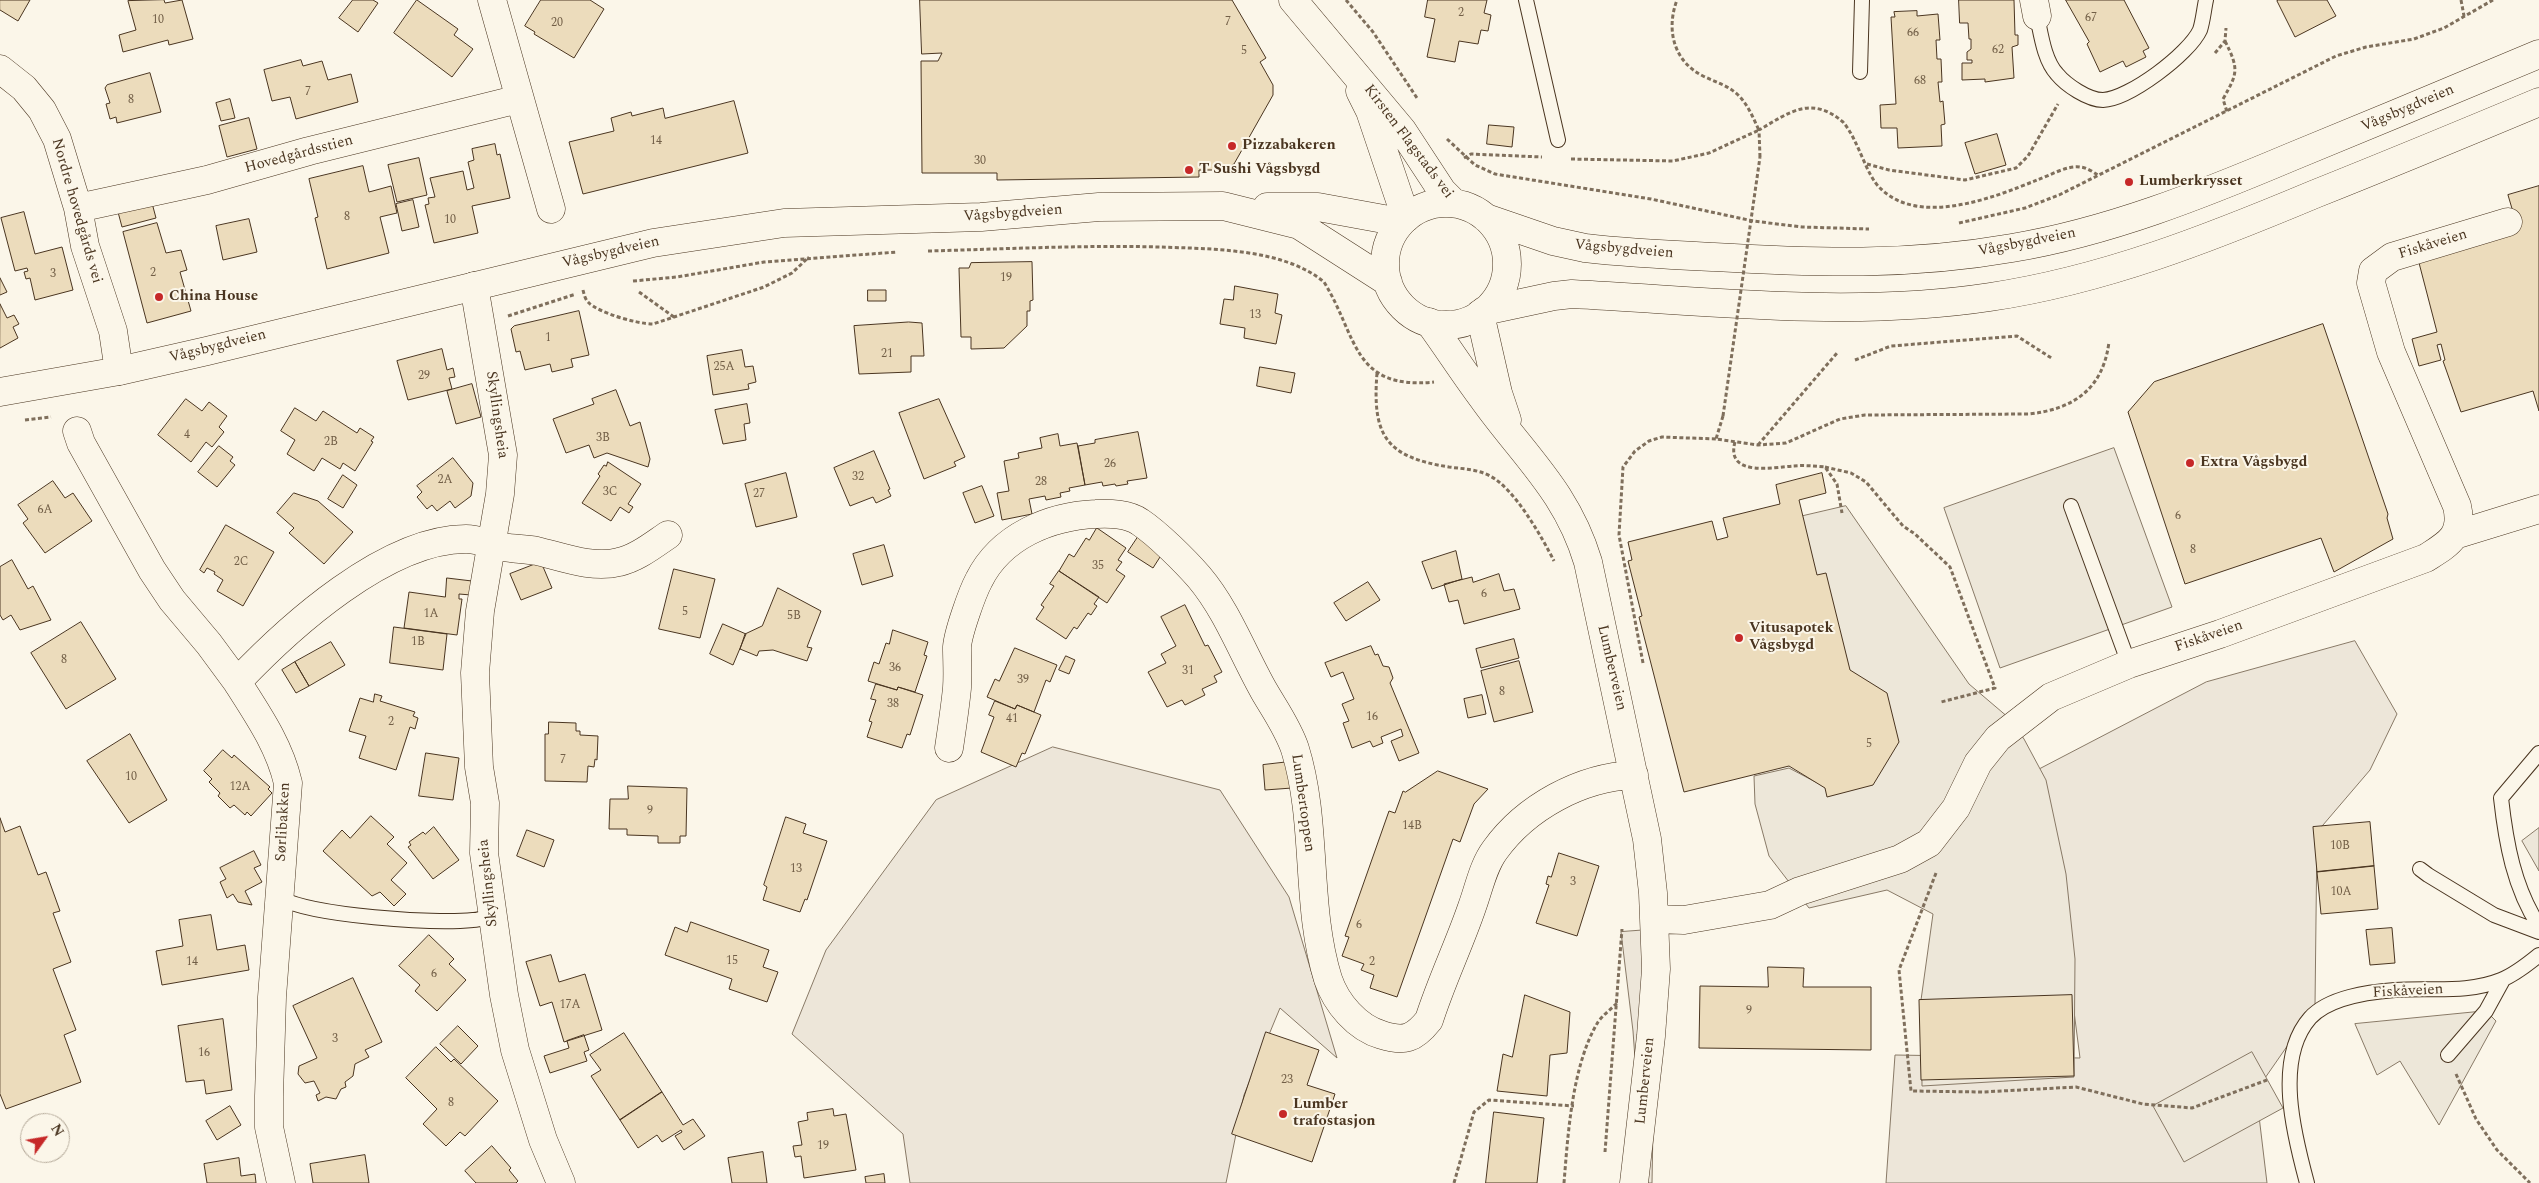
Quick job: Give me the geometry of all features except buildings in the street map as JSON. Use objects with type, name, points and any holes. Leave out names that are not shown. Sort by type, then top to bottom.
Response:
[{"type":"street","points":[[492,0],[551,209]]},
{"type":"street","name":"Kirsten Flagstads vei","points":[[1293,0],[1402,130],[1442,191],[1454,203]]},
{"type":"street","name":"Vågsbygdveien","points":[[1486,218],[1553,242],[1584,248],[1793,262],[1876,263],[1940,259],[2014,248],[2086,232],[2172,204],[2228,183],[2539,54]]},
{"type":"street","name":"Kirsten Flagstads vei","points":[[1342,58],[1370,111],[1405,218]]},
{"type":"street","name":"Nordre hovedgårds vei","points":[[0,69],[24,88],[42,110],[57,139],[78,208],[85,246],[113,331],[119,371]]},
{"type":"street","name":"Hovedgårdsstien","points":[[78,208],[207,180],[310,151],[520,99]]},
{"type":"street","points":[[1482,313],[1496,298],[1504,282],[1506,265],[1504,248],[1498,232],[1486,218],[1471,208],[1454,203],[1428,205],[1405,218],[1390,238],[1386,249],[1385,271],[1394,296],[1403,307],[1429,322],[1456,324],[1482,313],[1554,296],[1572,294],[1830,308],[1910,306],[1999,296],[2069,282],[2107,272],[2216,235],[2539,102]]},
{"type":"street","points":[[2504,116],[2539,106]]},
{"type":"street","name":"Vågsbygdveien","points":[[0,392],[119,371],[652,243],[784,223],[981,217],[1099,207],[1223,206],[1299,225],[1388,282]]},
{"type":"street","name":"Vågsbygdveien","points":[[1235,208],[1318,206],[1389,220],[1405,218]]},
{"type":"street","name":"Fiskåveien","points":[[1655,919],[1684,920],[1770,905],[1800,891],[1900,859],[1929,843],[1956,808],[1978,763],[1998,738],[2051,697],[2129,664],[2220,634],[2426,558],[2448,544],[2455,535],[2459,516],[2457,506],[2391,352],[2371,283],[2373,271],[2392,257],[2508,222]]},
{"type":"street","name":"Skyllingsheia","points":[[474,286],[504,455],[500,494],[480,610],[475,673],[479,766],[485,803],[484,853],[492,915],[515,1050],[543,1140],[561,1183]]},
{"type":"street","name":"Lumberveien","points":[[1482,313],[1498,394],[1514,438]]},
{"type":"street","name":"Lumberveien","points":[[1429,322],[1484,401],[1562,500],[1582,543],[1647,839],[1655,919],[1656,969],[1651,1036],[1634,1183]]},
{"type":"street","points":[[67,424],[152,570],[172,600],[209,644],[237,682],[286,634],[352,583],[389,560],[435,544],[467,538],[573,560],[607,564],[619,562],[641,552],[668,535]]},
{"type":"street","name":"Fiskåveien","points":[[2455,535],[2539,509]]},
{"type":"street","name":"Lumbertoppen","points":[[949,748],[957,686],[958,644],[978,580],[995,555],[1021,535],[1048,521],[1077,515],[1110,513],[1139,520],[1176,554],[1209,592],[1281,720],[1294,748],[1301,776],[1315,910],[1328,980],[1339,1001],[1353,1020],[1374,1033],[1397,1040],[1418,1034],[1429,1020],[1483,875],[1494,851],[1515,828],[1554,798],[1601,778],[1634,775]]},
{"type":"street","name":"Sørlibakken","points":[[237,682],[270,733],[282,759],[288,783],[272,997],[268,1096],[269,1127],[281,1183]]},
{"type":"lane","points":[[1526,0],[1558,140]]},
{"type":"lane","points":[[1860,72],[1862,0]]},
{"type":"lane","points":[[2035,8],[2048,59],[2056,73],[2069,85],[2102,100],[2118,97],[2183,54],[2200,30],[2206,0]]},
{"type":"lane","points":[[2071,506],[2129,664]]},
{"type":"lane","points":[[2539,753],[2501,798],[2505,830],[2520,892],[2539,926]]},
{"type":"lane","points":[[2420,869],[2428,876],[2494,916],[2539,932]]},
{"type":"lane","points":[[280,898],[287,902],[313,908],[370,916],[445,921],[476,920],[492,915]]},
{"type":"lane","name":"Fiskåveien","points":[[2303,1180],[2291,1105],[2289,1072],[2296,1039],[2311,1017],[2335,1002],[2369,993],[2396,989],[2438,990],[2476,988],[2503,980],[2539,955]]},
{"type":"lane","name":"Fiskåveien","points":[[2448,1055],[2486,1011],[2503,980]]},
{"type":"path","points":[[1346,0],[1373,32],[1418,100]]},
{"type":"path","points":[[1677,0],[1672,13],[1671,30],[1681,56],[1689,67],[1737,94],[1745,102],[1759,130],[1760,157],[1723,416],[1716,439]]},
{"type":"path","points":[[2461,0],[2464,16]]},
{"type":"path","points":[[1949,225],[2025,208],[2059,195],[2336,56],[2366,47],[2414,40],[2444,28],[2492,0]]},
{"type":"path","points":[[2225,41],[2236,70],[2235,78],[2223,99],[2227,112]]},
{"type":"path","points":[[1867,164],[1889,170],[1965,180],[2016,168],[2028,156],[2069,85]]},
{"type":"path","points":[[1565,158],[1673,161],[1709,153],[1759,130],[1795,109],[1816,108],[1834,114],[1843,122],[1878,187],[1892,199],[1906,206],[1937,208],[1976,200],[2019,187],[2068,168],[2081,166],[2098,175]]},
{"type":"path","points":[[1442,134],[1464,158],[1495,174],[1651,199],[1753,221],[1802,227],[1870,229]]},
{"type":"path","points":[[1464,158],[1471,154],[1546,158]]},
{"type":"path","points":[[926,251],[1088,245],[1218,249],[1267,257],[1315,274],[1324,282],[1360,354],[1376,373],[1403,383],[1434,382]]},
{"type":"path","points":[[629,281],[676,277],[764,262],[809,257],[906,252]]},
{"type":"path","points":[[583,290],[586,300],[593,306],[639,324],[652,324],[784,278],[809,257]]},
{"type":"path","points":[[480,319],[504,318],[571,297],[583,290],[592,288]]},
{"type":"path","points":[[639,292],[675,317]]},
{"type":"path","points":[[1855,360],[1891,346],[2017,336],[2052,359]]},
{"type":"path","points":[[1644,671],[1619,535],[1623,467],[1635,451],[1649,441],[1662,437],[1716,439],[1758,445],[1786,442],[1840,419],[1865,415],[2029,414],[2050,412],[2074,402],[2086,394],[2104,368],[2108,342]]},
{"type":"path","points":[[1758,445],[1837,353]]},
{"type":"path","points":[[1376,373],[1374,399],[1380,425],[1393,447],[1416,461],[1475,470],[1491,476],[1520,506]]},
{"type":"path","points":[[19,421],[67,424]]},
{"type":"path","points":[[1735,442],[1734,455],[1738,461],[1754,469],[1807,465],[1851,473],[1866,482],[1903,526],[1915,534],[1950,567],[1995,688],[1940,702]]},
{"type":"path","points":[[1825,467],[1837,484],[1842,513]]},
{"type":"path","points":[[1939,867],[1899,970],[1911,1091],[1983,1092],[2076,1087],[2143,1104],[2192,1108],[2289,1072]]},
{"type":"path","points":[[1605,1155],[1622,922]]},
{"type":"path","points":[[1564,1183],[1583,1052],[1599,1021],[1617,1003]]},
{"type":"path","points":[[2448,1055],[2476,1119],[2497,1150],[2530,1183]]},
{"type":"path","points":[[1454,1183],[1474,1112],[1482,1104],[1489,1100],[1574,1106]]},
{"type":"shaded area","points":[[2114,448],[2172,607],[2000,668],[1944,508]]},
{"type":"shaded area","points":[[1846,506],[1969,684],[2009,718],[2024,739],[2046,780],[2066,874],[2075,959],[2074,1077],[1922,1086],[1921,1000],[1933,914],[1887,890],[1809,908],[1769,856],[1755,804],[1754,776],[1789,768],[1827,788],[1844,681],[1799,517]]},
{"type":"shaded area","points":[[2355,641],[2397,714],[2370,770],[2317,832],[2315,1006],[2256,1091],[2267,1183],[1886,1183],[1895,1055],[2080,1058],[2059,895],[1993,793],[2206,682]]},
{"type":"shaded area","points":[[1053,747],[1220,790],[1289,897],[1337,1058],[1280,1008],[1244,1095],[1226,1183],[910,1183],[903,1134],[792,1034],[826,950],[936,800]]},
{"type":"shaded area","points":[[2539,828],[2539,871],[2522,841]]},
{"type":"shaded area","points":[[1673,928],[1656,950],[1652,1183],[1644,1183],[1633,1031],[1621,932]]},
{"type":"shaded area","points":[[2486,1011],[2496,1021],[2439,1125],[2400,1061],[2377,1075],[2355,1024]]},
{"type":"shaded area","points":[[2252,1052],[2283,1108],[2184,1162],[2153,1106]]},
{"type":"place","name":"Pizzabakeren","points":[[1232,146]]},
{"type":"place","name":"T Sushi Vågsbygd","points":[[1189,170]]},
{"type":"place","name":"Lumberkrysset","points":[[2129,182]]},
{"type":"place","name":"China House","points":[[159,297]]},
{"type":"place","name":"Extra Vågsbygd","points":[[2190,463]]},
{"type":"place","name":"Vitusapotek Vågsbygd","points":[[1739,638]]},
{"type":"place","name":"Lumber trafostasjon","points":[[1283,1114]]}]
